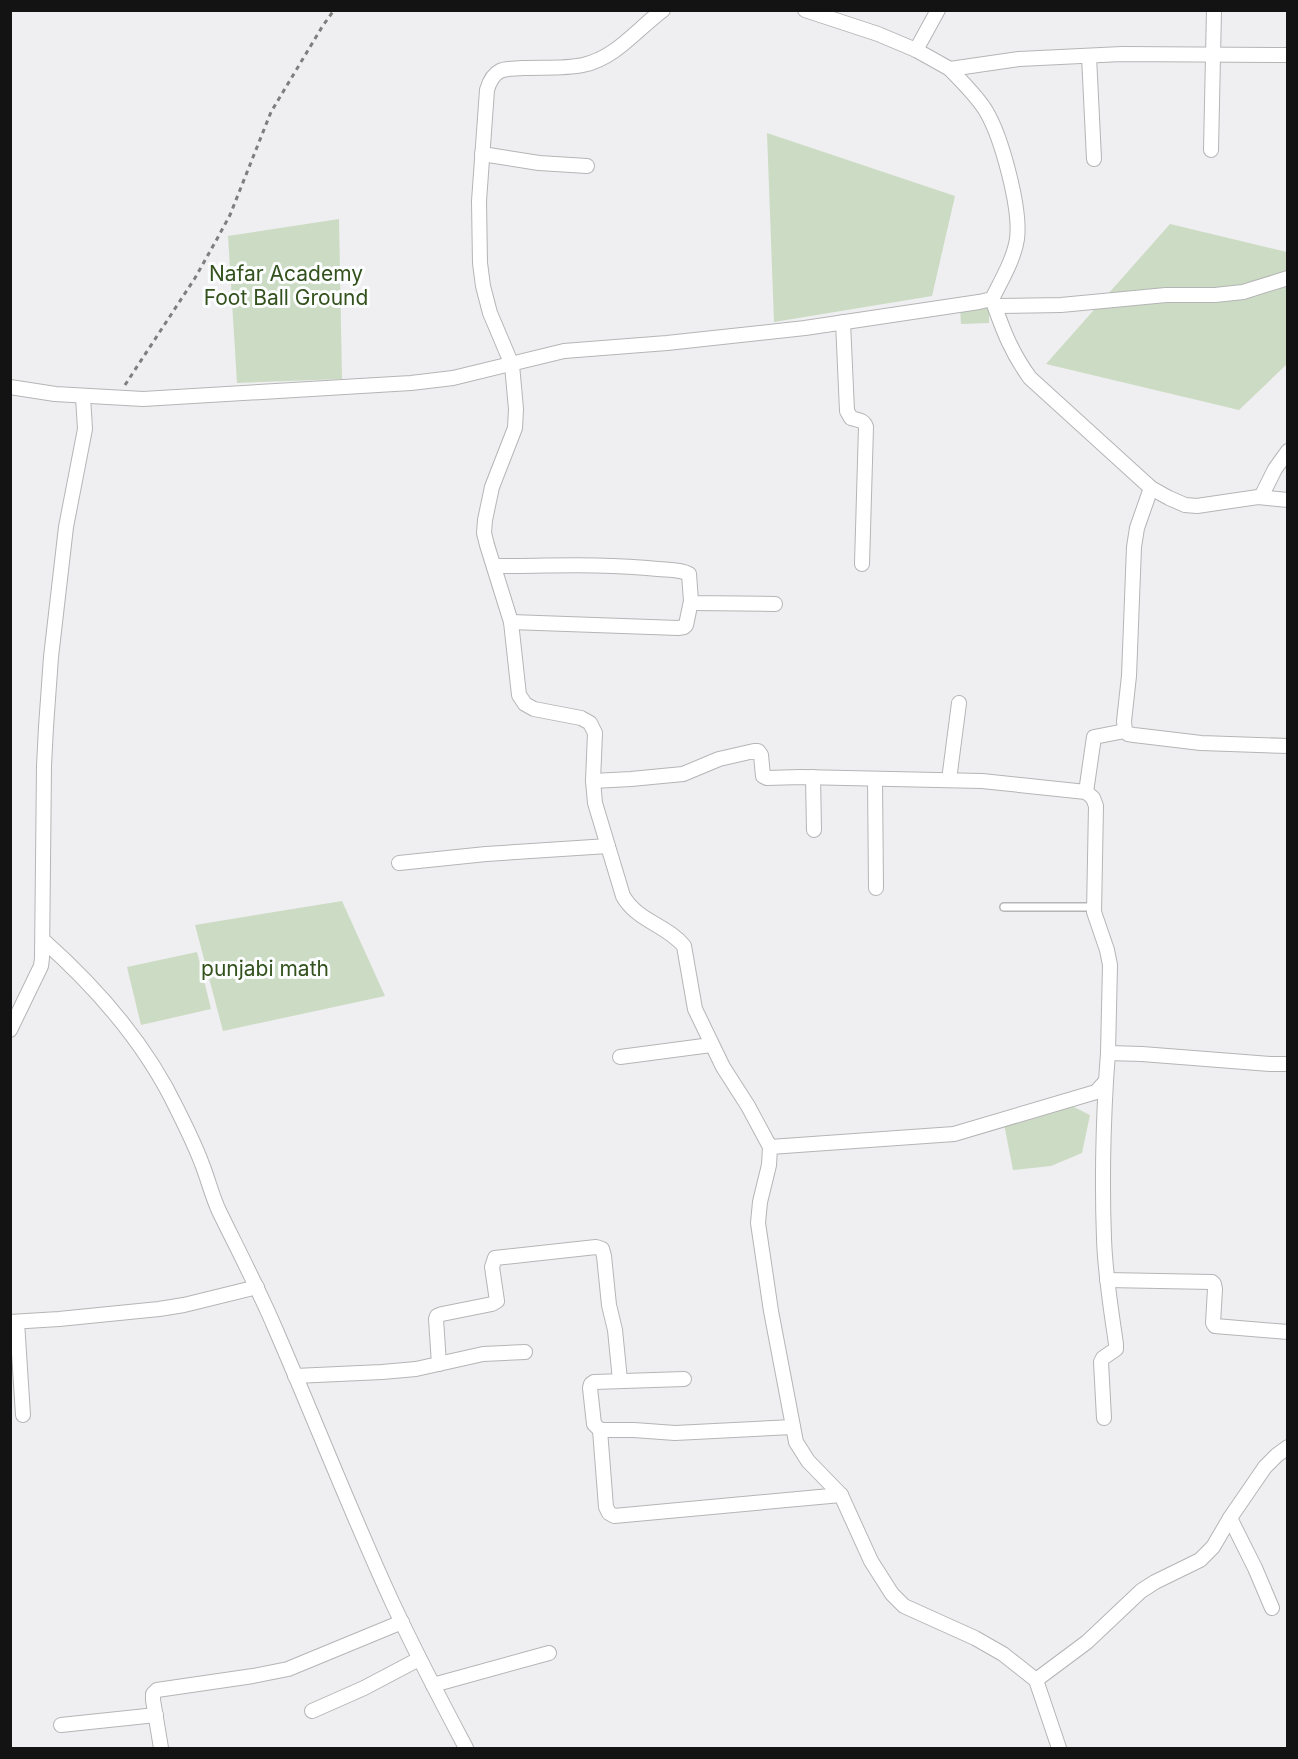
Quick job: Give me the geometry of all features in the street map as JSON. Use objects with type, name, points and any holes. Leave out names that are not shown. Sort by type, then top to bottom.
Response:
[{"type":"street","points":[[663,10],[601,60],[582,65],[511,69],[500,72],[491,79],[487,90],[479,201],[480,263],[490,313],[512,364],[516,409],[515,428],[492,487],[484,532],[511,622],[519,694],[525,704],[534,709],[581,718],[590,723],[595,733],[593,781],[595,802],[623,896],[636,913],[678,938],[684,945],[695,1009],[711,1045],[770,1147],[769,1165],[760,1202],[758,1223],[763,1266],[796,1442],[808,1461],[841,1495],[871,1562],[892,1594],[904,1606],[975,1638],[1003,1654],[1036,1680],[1059,1749]]},
{"type":"street","points":[[805,10],[916,50],[950,69],[984,109],[995,129],[1007,167],[1018,224],[1017,241],[993,302],[1007,342],[1030,378],[1152,488],[1185,505],[1197,506],[1261,497],[1287,500]]},
{"type":"street","points":[[916,50],[938,10]]},
{"type":"street","points":[[1211,150],[1214,10]]},
{"type":"street","points":[[950,69],[1019,59],[1089,56],[1287,55]]},
{"type":"street","points":[[1089,56],[1094,159]]},
{"type":"street","points":[[482,154],[539,163],[586,166]]},
{"type":"street","points":[[10,387],[83,397],[143,399],[411,383],[453,378],[564,351],[667,343],[993,302],[1061,305],[1234,293],[1258,289],[1287,278]]},
{"type":"street","points":[[843,322],[847,411],[851,418],[865,423],[866,427],[862,564]]},
{"type":"street","points":[[10,1030],[40,966],[43,940],[44,766],[50,668],[66,527],[85,429],[83,397]]},
{"type":"street","points":[[1261,497],[1287,451]]},
{"type":"street","points":[[1125,731],[1134,548],[1137,528],[1152,488]]},
{"type":"street","points":[[494,566],[603,565],[682,571],[689,574],[691,601],[688,621],[684,627],[511,622]]},
{"type":"street","points":[[691,601],[775,604]]},
{"type":"street","points":[[949,780],[959,704]]},
{"type":"street","points":[[1086,792],[1094,737],[1125,731],[1134,735],[1201,743],[1287,746]]},
{"type":"street","points":[[593,781],[683,774],[719,759],[758,751],[761,755],[763,776],[773,778],[981,781],[1086,792],[1093,798],[1096,806],[1094,906],[1097,925],[1110,965],[1103,1137],[1104,1239],[1116,1349],[1102,1358],[1101,1362],[1104,1418]]},
{"type":"street","points":[[813,777],[814,830]]},
{"type":"street","points":[[875,779],[876,888]]},
{"type":"street","points":[[399,863],[486,854],[609,846]]},
{"type":"street","points":[[43,940],[78,972],[121,1021],[153,1065],[177,1107],[218,1208],[257,1287],[334,1470],[402,1622],[466,1749]]},
{"type":"street","points":[[620,1057],[711,1045]]},
{"type":"street","points":[[1108,1053],[1287,1064]]},
{"type":"street","points":[[770,1147],[954,1134],[1096,1092],[1106,1081]]},
{"type":"street","points":[[439,1364],[437,1316],[497,1301],[492,1267],[495,1258],[600,1247],[604,1256],[620,1380]]},
{"type":"street","points":[[1107,1280],[1212,1282],[1215,1289],[1213,1323],[1215,1326],[1287,1332]]},
{"type":"street","points":[[23,1415],[14,1322],[59,1320],[184,1305],[257,1287]]},
{"type":"street","points":[[295,1376],[416,1369],[483,1353],[525,1352]]},
{"type":"street","points":[[684,1379],[598,1381],[591,1384],[594,1424],[600,1430],[606,1507],[609,1513],[614,1516],[841,1495]]},
{"type":"street","points":[[600,1430],[686,1433],[793,1427]]},
{"type":"street","points":[[1036,1680],[1087,1642],[1141,1591],[1200,1560],[1213,1547],[1265,1467],[1287,1447]]},
{"type":"street","points":[[1230,1518],[1272,1608]]},
{"type":"street","points":[[161,1749],[153,1694],[157,1690],[288,1669],[402,1622]]},
{"type":"street","points":[[433,1685],[549,1653]]},
{"type":"street","points":[[312,1711],[358,1691],[419,1659]]},
{"type":"street","points":[[61,1725],[156,1715]]},
{"type":"lane","points":[[1004,907],[1094,906]]},
{"type":"path","points":[[117,398],[195,278],[217,239],[230,215],[271,112],[334,10]]},
{"type":"green space","points":[[767,133],[955,196],[932,296],[774,322]]},
{"type":"green space","name":"Nafar Academy Foot Ball Ground","points":[[339,219],[342,379],[237,383],[228,236]]},
{"type":"green space","points":[[1170,224],[1287,252],[1287,364],[1239,410],[1046,364]]},
{"type":"green space","points":[[989,303],[989,323],[961,324],[960,307]]},
{"type":"green space","name":"punjabi math","points":[[342,901],[385,996],[223,1031],[195,925]]},
{"type":"green space","points":[[197,952],[211,1009],[141,1025],[127,967]]},
{"type":"green space","points":[[1070,1105],[1090,1115],[1082,1153],[1051,1166],[1013,1170],[1004,1124]]}]
